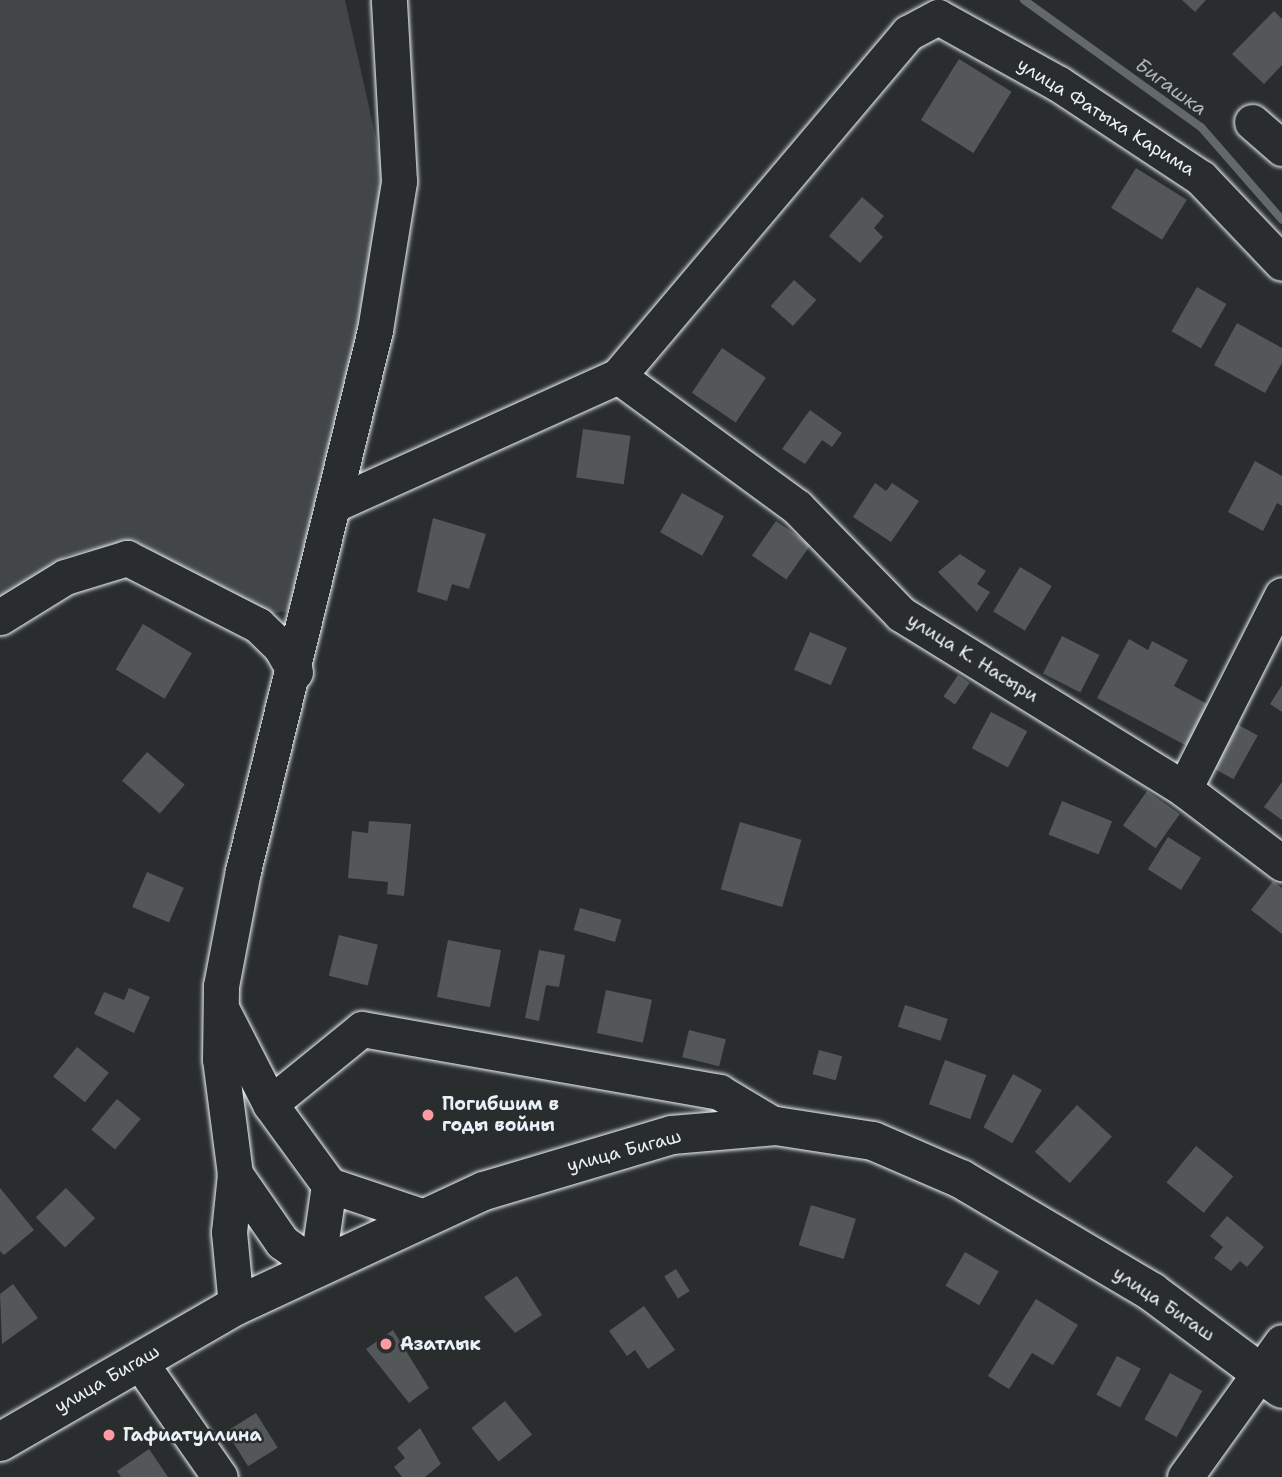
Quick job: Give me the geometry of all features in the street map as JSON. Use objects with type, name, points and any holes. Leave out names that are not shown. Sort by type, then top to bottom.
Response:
[{"type":"main road","name":"улица Бигаш","points":[[0,1442],[236,1306],[424,1216],[484,1191],[672,1135],[776,1126],[873,1141],[961,1180],[1275,1367]]},
{"type":"street","points":[[236,1306],[229,1232],[235,1174],[220,1059],[222,1010],[243,871],[354,429],[375,330],[400,181],[389,0]]},
{"type":"street","name":"улица Фатыха Карима","points":[[618,376],[908,33],[938,17],[1059,84],[1201,178],[1282,263]]},
{"type":"street","points":[[1252,122],[1282,148]]},
{"type":"street","points":[[337,503],[618,376]]},
{"type":"street","name":"улица К. Насыри","points":[[618,376],[797,507],[901,614],[1184,789],[1282,863]]},
{"type":"street","points":[[0,617],[65,576],[127,558],[258,625],[281,646],[295,672]]},
{"type":"street","points":[[1184,789],[1282,595]]},
{"type":"street","points":[[222,1010],[270,1104],[329,1185],[424,1216]]},
{"type":"street","points":[[282,1094],[362,1029],[719,1092],[776,1126]]},
{"type":"street","points":[[235,1174],[282,1242],[317,1267],[329,1185]]},
{"type":"street","points":[[139,1361],[220,1477]]},
{"type":"street","points":[[1185,1477],[1275,1367]]},
{"type":"shaded area","points":[[0,0],[345,0],[384,174],[371,286],[289,611],[260,615],[134,540],[65,556],[0,601]]},
{"type":"building","points":[[1182,0],[1206,0],[1195,12]]},
{"type":"building","points":[[1274,11],[1282,19],[1282,65],[1264,84],[1232,54]]},
{"type":"building","points":[[959,59],[1012,92],[973,153],[921,120]]},
{"type":"building","points":[[1136,168],[1187,200],[1162,240],[1111,208]]},
{"type":"building","points":[[862,197],[884,216],[874,228],[883,237],[860,263],[829,236]]},
{"type":"building","points":[[794,280],[816,300],[793,326],[771,306]]},
{"type":"building","points":[[1197,287],[1226,304],[1201,348],[1172,331]]},
{"type":"building","points":[[1237,323],[1282,348],[1282,363],[1265,393],[1214,365]]},
{"type":"building","points":[[722,348],[766,378],[736,422],[692,393]]},
{"type":"building","points":[[810,410],[842,433],[832,447],[822,440],[805,464],[782,449]]},
{"type":"building","points":[[583,429],[631,436],[624,484],[576,478]]},
{"type":"building","points":[[1255,461],[1282,476],[1282,506],[1277,503],[1263,531],[1228,512]]},
{"type":"building","points":[[875,483],[886,491],[892,483],[919,501],[891,542],[853,517]]},
{"type":"building","points":[[682,493],[724,516],[702,556],[660,532]]},
{"type":"building","points":[[433,518],[486,534],[469,589],[452,584],[447,601],[417,592]]},
{"type":"building","points":[[776,521],[810,545],[786,579],[752,555]]},
{"type":"building","points":[[960,554],[986,571],[977,584],[990,592],[977,612],[938,572]]},
{"type":"building","points":[[1020,567],[1052,586],[1025,631],[993,612]]},
{"type":"building","points":[[143,624],[192,653],[165,699],[116,669]]},
{"type":"building","points":[[810,632],[847,648],[831,685],[794,670]]},
{"type":"building","points":[[1062,636],[1099,655],[1080,692],[1043,673]]},
{"type":"building","points":[[1129,639],[1148,650],[1152,641],[1188,660],[1174,686],[1209,705],[1187,746],[1097,698]]},
{"type":"building","points":[[958,675],[970,683],[955,704],[943,697]]},
{"type":"building","points":[[1282,685],[1282,712],[1270,704]]},
{"type":"building","points":[[991,712],[1027,731],[1008,767],[972,748]]},
{"type":"building","points":[[1235,723],[1258,736],[1233,779],[1211,767]]},
{"type":"building","points":[[147,752],[185,785],[160,813],[122,781]]},
{"type":"building","points":[[1282,782],[1282,820],[1264,807]]},
{"type":"building","points":[[1147,791],[1180,814],[1156,848],[1123,825]]},
{"type":"building","points":[[1062,801],[1112,821],[1099,855],[1049,834]]},
{"type":"building","points":[[369,821],[411,824],[404,896],[387,894],[388,882],[348,878],[352,831],[368,833]]},
{"type":"building","points":[[740,822],[802,840],[782,907],[721,889]]},
{"type":"building","points":[[1168,837],[1201,858],[1181,890],[1148,869]]},
{"type":"building","points":[[147,872],[184,888],[169,923],[132,907]]},
{"type":"building","points":[[1273,881],[1282,888],[1282,934],[1251,910]]},
{"type":"building","points":[[580,908],[621,920],[615,942],[574,930]]},
{"type":"building","points":[[339,935],[378,945],[368,985],[329,976]]},
{"type":"building","points":[[448,940],[501,950],[490,1007],[437,997]]},
{"type":"building","points":[[539,950],[565,955],[559,987],[546,985],[539,1021],[525,1018]]},
{"type":"building","points":[[129,988],[150,997],[134,1033],[94,1014],[104,992],[124,1000]]},
{"type":"building","points":[[606,990],[652,1000],[643,1043],[597,1033]]},
{"type":"building","points":[[905,1005],[948,1019],[941,1041],[898,1027]]},
{"type":"building","points":[[689,1030],[726,1039],[719,1066],[682,1057]]},
{"type":"building","points":[[77,1047],[109,1073],[85,1102],[53,1077]]},
{"type":"building","points":[[819,1050],[842,1056],[836,1080],[813,1074]]},
{"type":"building","points":[[945,1060],[986,1075],[970,1119],[929,1104]]},
{"type":"building","points":[[1013,1074],[1042,1090],[1012,1143],[983,1127]]},
{"type":"building","points":[[117,1099],[141,1119],[115,1150],[91,1130]]},
{"type":"building","points":[[1077,1105],[1112,1136],[1070,1183],[1035,1152]]},
{"type":"building","points":[[1196,1146],[1233,1176],[1204,1213],[1166,1183]]},
{"type":"building","points":[[0,1188],[34,1230],[4,1255],[0,1251]]},
{"type":"building","points":[[66,1188],[95,1218],[65,1247],[36,1217]]},
{"type":"building","points":[[811,1205],[856,1219],[844,1259],[799,1245]]},
{"type":"building","points":[[1227,1216],[1264,1247],[1247,1267],[1240,1261],[1231,1271],[1214,1258],[1223,1247],[1210,1236]]},
{"type":"building","points":[[965,1252],[999,1272],[979,1305],[946,1286]]},
{"type":"building","points":[[676,1269],[690,1291],[678,1298],[664,1276]]},
{"type":"building","points":[[517,1276],[542,1315],[515,1333],[484,1297]]},
{"type":"building","points":[[13,1284],[38,1318],[2,1344],[0,1294]]},
{"type":"building","points":[[1036,1299],[1078,1325],[1053,1365],[1032,1353],[1009,1389],[988,1376]]},
{"type":"building","points":[[644,1306],[675,1350],[648,1369],[635,1350],[627,1356],[609,1331]]},
{"type":"building","points":[[393,1330],[429,1388],[409,1403],[366,1349]]},
{"type":"building","points":[[1117,1356],[1141,1369],[1120,1408],[1096,1395]]},
{"type":"building","points":[[1170,1373],[1202,1391],[1177,1437],[1144,1419]]},
{"type":"building","points":[[505,1401],[532,1434],[499,1461],[472,1428]]},
{"type":"building","points":[[256,1413],[278,1448],[248,1466],[226,1432]]},
{"type":"building","points":[[420,1428],[441,1464],[425,1477],[402,1477],[394,1467],[405,1458],[397,1448]]},
{"type":"building","points":[[149,1449],[168,1477],[121,1477],[117,1471]]},
{"type":"waterway","name":"Бигашка","points":[[1024,0],[1201,127],[1282,220]]},
{"type":"place","name":"Погибшим в годы войны","points":[[428,1115]]},
{"type":"place","name":"Азатлык","points":[[386,1344]]},
{"type":"place","name":"Гафиатуллина","points":[[109,1435]]}]
